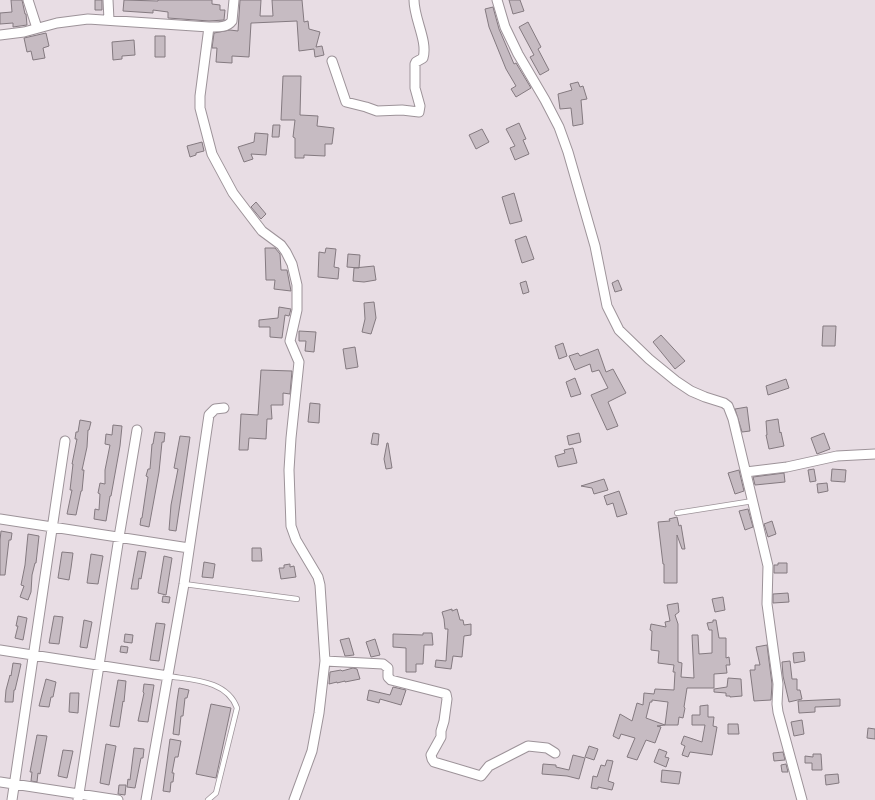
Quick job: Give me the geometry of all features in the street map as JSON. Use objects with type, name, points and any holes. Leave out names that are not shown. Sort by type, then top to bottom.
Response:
[{"type":"street","points":[[28,0],[37,28]]},
{"type":"street","points":[[108,0],[109,20]]},
{"type":"street","points":[[0,34],[14,34],[67,22],[88,20],[109,20],[209,27],[224,26],[231,24],[234,0]]},
{"type":"street","points":[[332,61],[346,102],[366,106],[377,111],[402,110],[420,112],[420,106],[415,88],[415,64],[423,58],[425,48],[418,24],[414,0]]},
{"type":"street","points":[[497,0],[505,27],[518,54],[545,100],[561,134],[595,246],[607,306],[618,330],[676,381],[691,391],[705,397],[718,400],[728,406],[733,419],[768,566],[767,604],[778,684],[778,712],[802,800]]},
{"type":"street","points":[[209,27],[200,96],[200,108],[212,154],[233,192],[247,212],[262,231],[281,245],[286,252],[292,264],[297,285],[297,310],[290,341],[299,362],[290,444],[289,470],[291,526],[296,540],[315,572],[320,585],[325,661],[319,713],[312,751],[294,800]]},
{"type":"street","points":[[146,800],[184,584],[209,415],[215,409],[224,408]]},
{"type":"street","points":[[78,797],[137,430]]},
{"type":"street","points":[[12,800],[65,441]]},
{"type":"street","points":[[746,472],[786,467],[830,457],[875,454]]},
{"type":"street","points":[[0,519],[189,548]]},
{"type":"street","points":[[0,650],[168,676]]},
{"type":"street","points":[[325,661],[383,664],[388,668],[388,677],[391,680],[446,694],[448,699],[441,737],[431,755],[434,762],[481,776],[489,766],[528,746],[547,748],[555,753]]},
{"type":"street","points":[[0,782],[78,797],[118,800]]},
{"type":"lane","points":[[676,513],[753,501]]},
{"type":"lane","points":[[184,584],[296,599]]},
{"type":"lane","points":[[168,676],[204,681],[217,686],[232,696],[237,708],[216,793],[208,800]]},
{"type":"building","points":[[11,0],[22,0],[27,25],[13,27],[13,23],[0,24],[0,13],[12,12]]},
{"type":"building","points":[[95,0],[102,0],[102,10],[95,10]]},
{"type":"building","points":[[124,0],[212,0],[212,4],[220,5],[220,10],[225,10],[224,20],[209,21],[168,18],[168,12],[153,10],[153,13],[123,11]]},
{"type":"building","points":[[240,0],[261,0],[260,16],[273,16],[272,0],[302,0],[304,22],[308,21],[309,29],[320,32],[316,47],[322,46],[324,55],[315,57],[314,49],[299,51],[297,21],[251,23],[249,57],[232,56],[232,63],[216,62],[217,48],[212,48],[214,33],[230,30],[238,31]]},
{"type":"building","points":[[509,0],[520,0],[524,11],[513,14]]},
{"type":"building","points":[[493,7],[499,29],[514,64],[516,63],[531,88],[516,97],[511,89],[516,86],[506,69],[489,27],[485,9]]},
{"type":"building","points":[[528,22],[541,47],[538,49],[549,70],[540,75],[530,57],[534,55],[519,27]]},
{"type":"building","points":[[46,33],[49,46],[43,48],[45,58],[33,60],[31,51],[27,52],[24,38]]},
{"type":"building","points":[[155,36],[165,36],[165,57],[155,57]]},
{"type":"building","points":[[134,40],[135,55],[122,56],[122,59],[113,60],[112,42]]},
{"type":"building","points":[[283,76],[301,76],[300,115],[318,116],[317,126],[334,128],[332,144],[325,144],[325,156],[304,155],[304,158],[295,158],[295,138],[293,137],[295,120],[281,120]]},
{"type":"building","points":[[578,82],[580,87],[583,86],[587,99],[581,100],[583,124],[573,126],[571,108],[560,109],[558,94],[572,90],[570,84]]},
{"type":"building","points":[[519,123],[526,139],[523,140],[529,154],[515,160],[510,148],[515,146],[506,129]]},
{"type":"building","points":[[273,125],[280,125],[279,137],[272,137]]},
{"type":"building","points":[[482,129],[489,142],[476,149],[469,135]]},
{"type":"building","points":[[255,133],[268,134],[266,155],[251,154],[253,159],[244,162],[238,147],[254,142]]},
{"type":"building","points":[[202,142],[204,151],[196,153],[196,155],[190,157],[187,146]]},
{"type":"building","points":[[514,193],[522,221],[510,224],[502,197]]},
{"type":"building","points":[[256,202],[266,214],[261,219],[251,207]]},
{"type":"building","points":[[526,236],[534,259],[522,263],[515,240]]},
{"type":"building","points":[[265,248],[275,248],[280,254],[281,270],[287,270],[291,291],[274,289],[275,280],[266,280]]},
{"type":"building","points":[[326,248],[336,249],[334,267],[339,268],[338,279],[318,277],[319,252],[325,253]]},
{"type":"building","points":[[348,254],[360,255],[359,268],[347,267]]},
{"type":"building","points":[[374,266],[376,280],[364,282],[353,281],[354,268]]},
{"type":"building","points":[[618,280],[622,290],[615,292],[612,283]]},
{"type":"building","points":[[526,281],[529,292],[523,294],[520,283]]},
{"type":"building","points":[[374,302],[376,318],[371,334],[362,332],[365,319],[364,303]]},
{"type":"building","points":[[279,307],[291,309],[289,316],[285,315],[282,338],[270,337],[270,327],[259,327],[259,320],[278,318]]},
{"type":"building","points":[[823,326],[836,326],[835,346],[822,346]]},
{"type":"building","points":[[299,331],[316,332],[314,352],[305,351],[306,341],[299,341]]},
{"type":"building","points":[[661,335],[685,361],[675,369],[653,342]]},
{"type":"building","points":[[563,343],[567,356],[559,359],[555,346]]},
{"type":"building","points":[[355,347],[358,367],[346,369],[343,349]]},
{"type":"building","points":[[598,349],[606,372],[613,369],[626,393],[608,402],[618,426],[607,430],[591,395],[608,388],[599,370],[592,372],[590,364],[575,370],[569,356],[578,353],[580,356]]},
{"type":"building","points":[[261,370],[292,371],[290,394],[283,393],[283,405],[271,405],[272,419],[267,419],[266,439],[249,438],[248,450],[239,450],[241,414],[258,415]]},
{"type":"building","points":[[575,378],[581,394],[571,397],[566,382]]},
{"type":"building","points":[[786,379],[789,388],[768,395],[766,386]]},
{"type":"building","points":[[310,403],[320,404],[319,423],[308,422]]},
{"type":"building","points":[[747,407],[750,431],[742,432],[735,409]]},
{"type":"building","points":[[778,419],[784,446],[769,449],[766,435],[766,421]]},
{"type":"building","points":[[80,420],[91,422],[88,430],[87,447],[82,470],[84,470],[82,491],[76,515],[67,514],[72,490],[70,490],[72,464],[77,439],[75,439]]},
{"type":"building","points":[[113,425],[122,426],[120,446],[106,521],[94,519],[95,509],[99,510],[100,494],[98,493],[100,483],[105,484],[105,470],[110,445],[105,444],[106,434],[112,435]]},
{"type":"building","points":[[155,432],[165,433],[164,442],[162,442],[159,472],[149,527],[140,525],[148,477],[146,476],[148,469],[150,469],[152,444]]},
{"type":"building","points":[[373,433],[379,434],[378,445],[371,444]]},
{"type":"building","points":[[579,433],[581,442],[569,445],[567,436]]},
{"type":"building","points":[[824,433],[830,449],[817,454],[811,438]]},
{"type":"building","points":[[180,436],[190,437],[176,531],[169,530],[171,505],[178,469],[174,468]]},
{"type":"building","points":[[387,443],[392,468],[386,469],[384,459]]},
{"type":"building","points":[[573,448],[577,463],[558,467],[555,456],[565,453],[564,450]]},
{"type":"building","points":[[814,469],[816,481],[810,482],[808,470]]},
{"type":"building","points":[[832,469],[846,470],[845,482],[831,481]]},
{"type":"building","points":[[739,470],[744,491],[735,494],[728,473]]},
{"type":"building","points":[[784,473],[785,482],[755,485],[753,477]]},
{"type":"building","points":[[604,479],[608,490],[594,494],[592,488],[581,486]]},
{"type":"building","points":[[827,483],[828,491],[818,493],[817,484]]},
{"type":"building","points":[[619,491],[627,514],[617,517],[613,503],[607,505],[604,496]]},
{"type":"building","points":[[748,509],[753,527],[745,530],[739,511]]},
{"type":"building","points":[[677,517],[679,526],[681,525],[685,549],[682,549],[677,535],[677,583],[664,583],[664,564],[658,522],[670,521],[669,519]]},
{"type":"building","points":[[772,521],[776,534],[768,537],[764,524]]},
{"type":"building","points":[[1,531],[12,533],[11,540],[9,540],[5,575],[0,575]]},
{"type":"building","points":[[28,534],[39,536],[36,563],[32,575],[31,592],[28,600],[20,597],[24,586],[21,585],[25,565]]},
{"type":"building","points":[[252,548],[261,548],[262,561],[252,561]]},
{"type":"building","points":[[138,551],[146,552],[141,579],[139,578],[138,589],[131,589]]},
{"type":"building","points":[[62,552],[73,553],[69,580],[58,578]]},
{"type":"building","points":[[91,554],[103,556],[98,584],[87,583]]},
{"type":"building","points":[[164,556],[172,558],[166,595],[158,593]]},
{"type":"building","points":[[204,562],[215,564],[213,578],[202,577]]},
{"type":"building","points":[[778,563],[787,563],[787,573],[774,573],[774,565],[778,565]]},
{"type":"building","points":[[290,564],[290,567],[294,566],[296,577],[281,579],[279,568],[284,568],[284,565]]},
{"type":"building","points":[[788,593],[789,602],[773,603],[773,594]]},
{"type":"building","points":[[163,596],[170,597],[169,603],[162,602]]},
{"type":"building","points":[[723,597],[725,610],[715,612],[712,599]]},
{"type":"building","points":[[678,603],[679,612],[675,615],[678,624],[678,662],[682,663],[681,677],[694,678],[692,635],[698,635],[699,654],[712,653],[712,630],[709,630],[707,623],[713,622],[713,620],[716,620],[719,638],[726,638],[726,658],[729,657],[730,665],[726,665],[727,673],[714,674],[714,688],[687,688],[683,718],[679,717],[678,725],[657,726],[661,727],[655,743],[646,740],[637,760],[627,757],[635,738],[621,734],[619,739],[613,736],[620,714],[632,721],[637,703],[643,705],[644,693],[654,694],[655,689],[674,690],[674,665],[658,663],[659,651],[651,650],[652,631],[650,630],[651,624],[666,627],[665,622],[670,621],[667,605]],"holes":[[[652,700],[668,702],[665,725],[646,718],[650,702],[652,702]]]},
{"type":"building","points":[[452,609],[452,611],[457,609],[460,620],[463,620],[464,625],[471,624],[471,635],[464,636],[462,657],[453,656],[451,669],[435,667],[436,660],[446,661],[448,629],[445,629],[442,612]]},
{"type":"building","points":[[18,616],[27,618],[23,640],[15,638],[18,626],[16,626]]},
{"type":"building","points":[[54,616],[63,617],[59,644],[49,643]]},
{"type":"building","points":[[84,620],[92,622],[87,648],[80,647]]},
{"type":"building","points":[[156,623],[165,624],[159,661],[150,660]]},
{"type":"building","points":[[423,633],[432,633],[433,645],[424,645],[423,664],[416,664],[416,672],[406,672],[406,648],[393,647],[393,634],[423,635]]},
{"type":"building","points":[[125,634],[133,635],[132,643],[124,642]]},
{"type":"building","points":[[349,638],[354,655],[345,656],[340,640]]},
{"type":"building","points":[[375,639],[380,655],[371,657],[366,642]]},
{"type":"building","points":[[767,645],[772,684],[771,700],[754,701],[750,670],[755,670],[755,665],[760,665],[756,647]]},
{"type":"building","points":[[121,646],[128,647],[127,653],[120,652]]},
{"type":"building","points":[[804,652],[805,661],[794,663],[793,653]]},
{"type":"building","points":[[790,661],[792,679],[797,679],[797,690],[800,690],[802,699],[789,702],[783,676],[782,662]]},
{"type":"building","points":[[13,663],[21,664],[14,690],[13,702],[5,702],[6,690],[10,675],[11,676]]},
{"type":"building","points":[[353,668],[357,669],[360,679],[329,684],[330,672]]},
{"type":"building","points":[[728,678],[741,679],[742,696],[730,697],[726,696],[726,693],[714,692],[714,689],[727,687]]},
{"type":"building","points":[[46,679],[56,682],[49,707],[39,706]]},
{"type":"building","points":[[118,680],[126,681],[119,727],[110,726]]},
{"type":"building","points":[[144,684],[154,685],[148,722],[138,721],[144,693]]},
{"type":"building","points":[[393,687],[406,690],[401,705],[380,699],[379,703],[367,700],[369,690],[390,695]]},
{"type":"building","points":[[179,688],[189,690],[187,698],[185,698],[183,716],[181,716],[179,735],[173,734]]},
{"type":"building","points":[[70,693],[79,693],[78,713],[69,712]]},
{"type":"building","points":[[840,699],[840,706],[815,707],[815,712],[799,713],[798,701]]},
{"type":"building","points":[[211,704],[231,708],[216,778],[196,774]]},
{"type":"building","points":[[708,705],[708,717],[714,717],[713,726],[717,727],[712,755],[690,752],[688,757],[682,755],[685,746],[681,744],[684,736],[702,742],[705,725],[692,725],[692,715],[700,715],[700,706]]},
{"type":"building","points":[[802,720],[804,734],[794,736],[791,722]]},
{"type":"building","points":[[728,724],[738,724],[739,734],[728,734]]},
{"type":"building","points":[[868,728],[875,729],[875,739],[867,738]]},
{"type":"building","points":[[37,735],[47,736],[40,774],[38,773],[37,782],[31,781],[32,772],[30,772]]},
{"type":"building","points":[[170,739],[181,741],[178,757],[175,757],[172,773],[174,773],[173,782],[171,782],[170,792],[163,791]]},
{"type":"building","points":[[106,744],[116,746],[109,785],[100,783]]},
{"type":"building","points":[[589,746],[598,749],[594,760],[585,757]]},
{"type":"building","points":[[134,748],[144,749],[135,788],[127,787],[128,779],[130,780]]},
{"type":"building","points":[[659,749],[667,752],[665,757],[669,758],[666,767],[654,762]]},
{"type":"building","points":[[63,750],[73,751],[67,778],[58,776]]},
{"type":"building","points":[[783,752],[785,760],[774,761],[773,753]]},
{"type":"building","points":[[813,754],[821,754],[822,770],[812,770],[812,763],[805,763],[805,756],[813,757]]},
{"type":"building","points":[[573,755],[585,758],[579,779],[567,776],[542,774],[543,764],[556,765],[556,767],[569,770]]},
{"type":"building","points":[[607,760],[613,761],[608,781],[614,783],[612,790],[598,787],[598,789],[591,788],[593,776],[597,777],[601,765],[605,766]]},
{"type":"building","points":[[786,764],[788,772],[782,772],[781,765]]},
{"type":"building","points":[[662,770],[681,772],[679,784],[661,782]]},
{"type":"building","points":[[838,774],[839,783],[826,785],[825,775]]},
{"type":"building","points":[[119,785],[126,785],[125,795],[118,794]]}]
